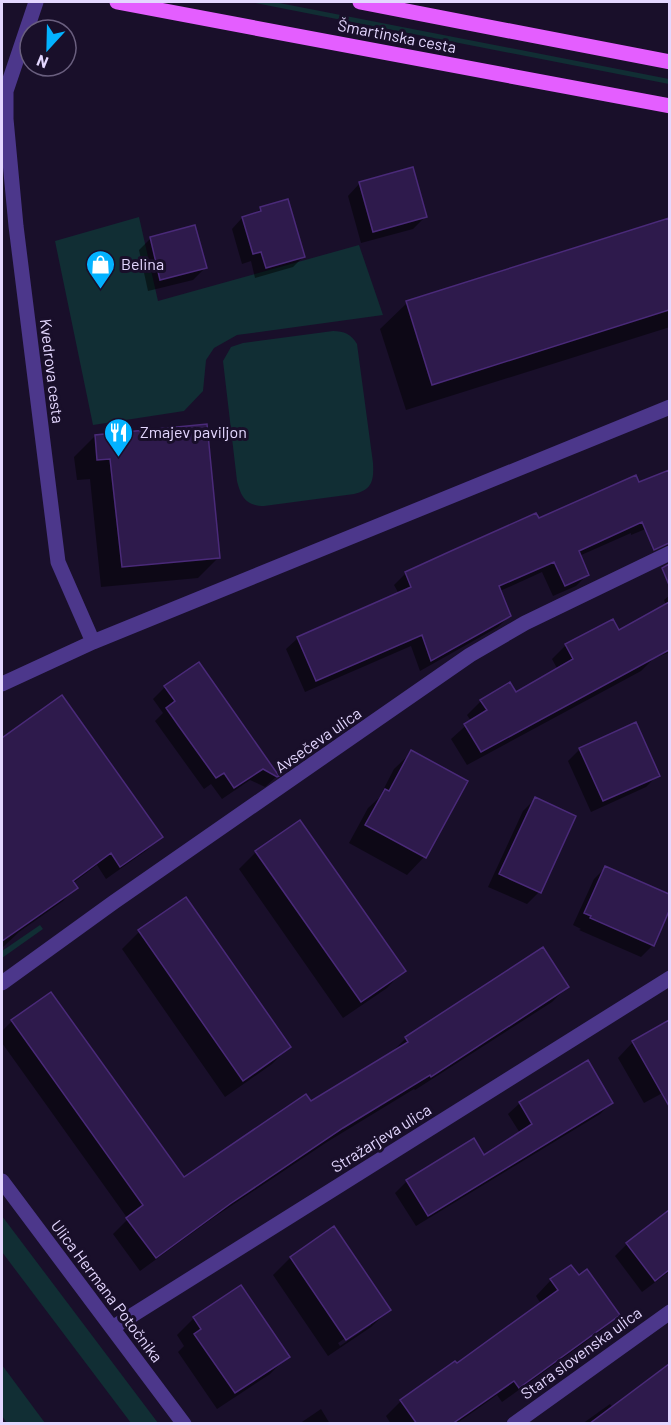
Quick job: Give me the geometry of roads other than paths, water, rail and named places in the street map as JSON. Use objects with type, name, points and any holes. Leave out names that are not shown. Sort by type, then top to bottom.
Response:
[{"type":"main road","name":"Šmartinska cesta","points":[[117,2],[669,106]]},
{"type":"main road","name":"Šmartinska cesta","points":[[360,2],[669,62]]},
{"type":"street","name":"Kvedrova cesta","points":[[36,2],[6,91],[6,119],[16,226],[58,562],[93,642]]},
{"type":"street","points":[[2,684],[93,642],[669,407]]},
{"type":"street","name":"Avsečeva ulica","points":[[2,983],[114,902],[470,655],[525,622],[669,553]]},
{"type":"street","name":"Stražarjeva ulica","points":[[112,1328],[669,978]]},
{"type":"street","name":"Ulica Hermana Potočnika","points":[[2,1181],[184,1424]]},
{"type":"street","name":"Stara slovenska ulica","points":[[514,1424],[669,1312]]},
{"type":"place","name":"Belina","points":[[100,290]]},
{"type":"place","name":"Zmajev paviljon","points":[[119,458]]}]
